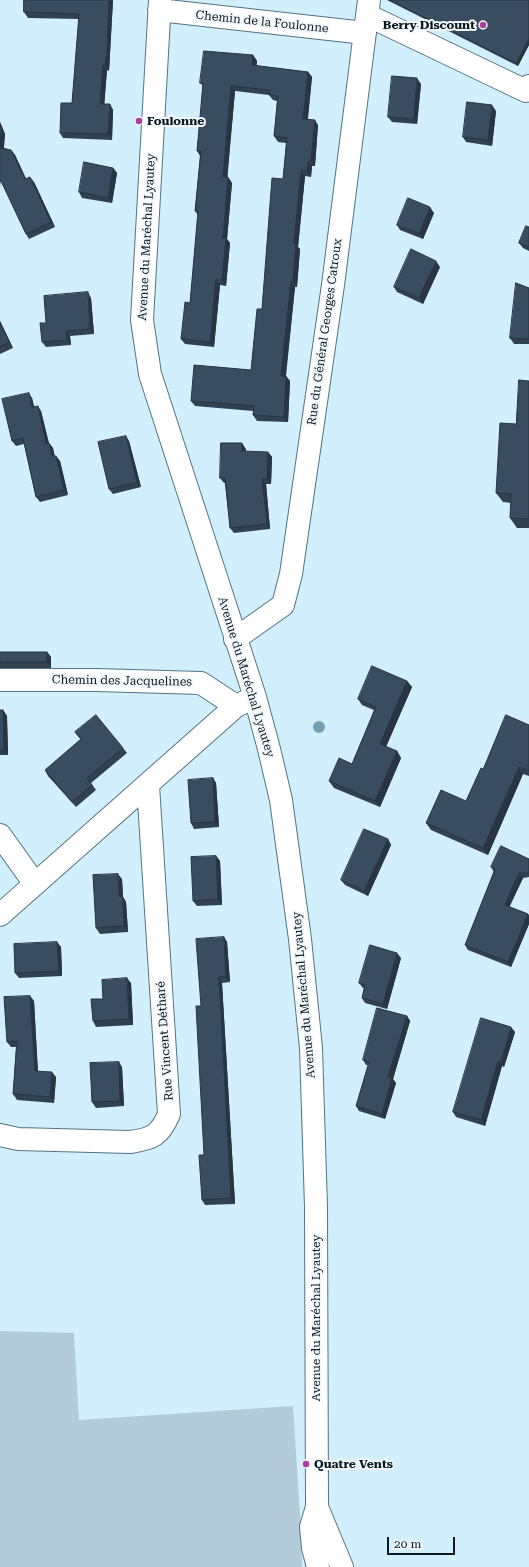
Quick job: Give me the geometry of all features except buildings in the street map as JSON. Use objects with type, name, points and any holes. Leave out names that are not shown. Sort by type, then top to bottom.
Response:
[{"type":"street","name":"Chemin de la Foulonne","points":[[159,5],[367,16],[526,91],[529,86]]},
{"type":"street","name":"Avenue du Maréchal Lyautey","points":[[159,5],[142,320],[150,374],[235,639],[245,702],[281,800],[300,939],[311,1048],[316,1207],[317,1507],[311,1527],[313,1548],[318,1567]]},
{"type":"street","name":"Rue du Général Georges Catroux","points":[[235,639],[283,605],[291,574],[333,285],[367,16]]},
{"type":"street","name":"Chemin des Jacquelines","points":[[0,680],[96,680],[201,683],[245,702]]},
{"type":"street","points":[[0,915],[245,702]]},
{"type":"street","name":"Rue Vincent Détharé","points":[[0,1135],[18,1139],[130,1142],[147,1140],[156,1134],[167,1119],[169,1114],[148,785]]},
{"type":"street","points":[[0,835],[35,884]]},
{"type":"street","name":"Avenue du Maréchal Lyautey","points":[[317,1507],[342,1567]]},
{"type":"shaded area","points":[[0,1331],[74,1333],[79,1420],[293,1406],[302,1567],[0,1567]]},
{"type":"place","name":"Berry Discount","points":[[483,25]]},
{"type":"place","name":"Foulonne","points":[[139,121]]},
{"type":"place","name":"Quatre Vents","points":[[306,1464]]}]
